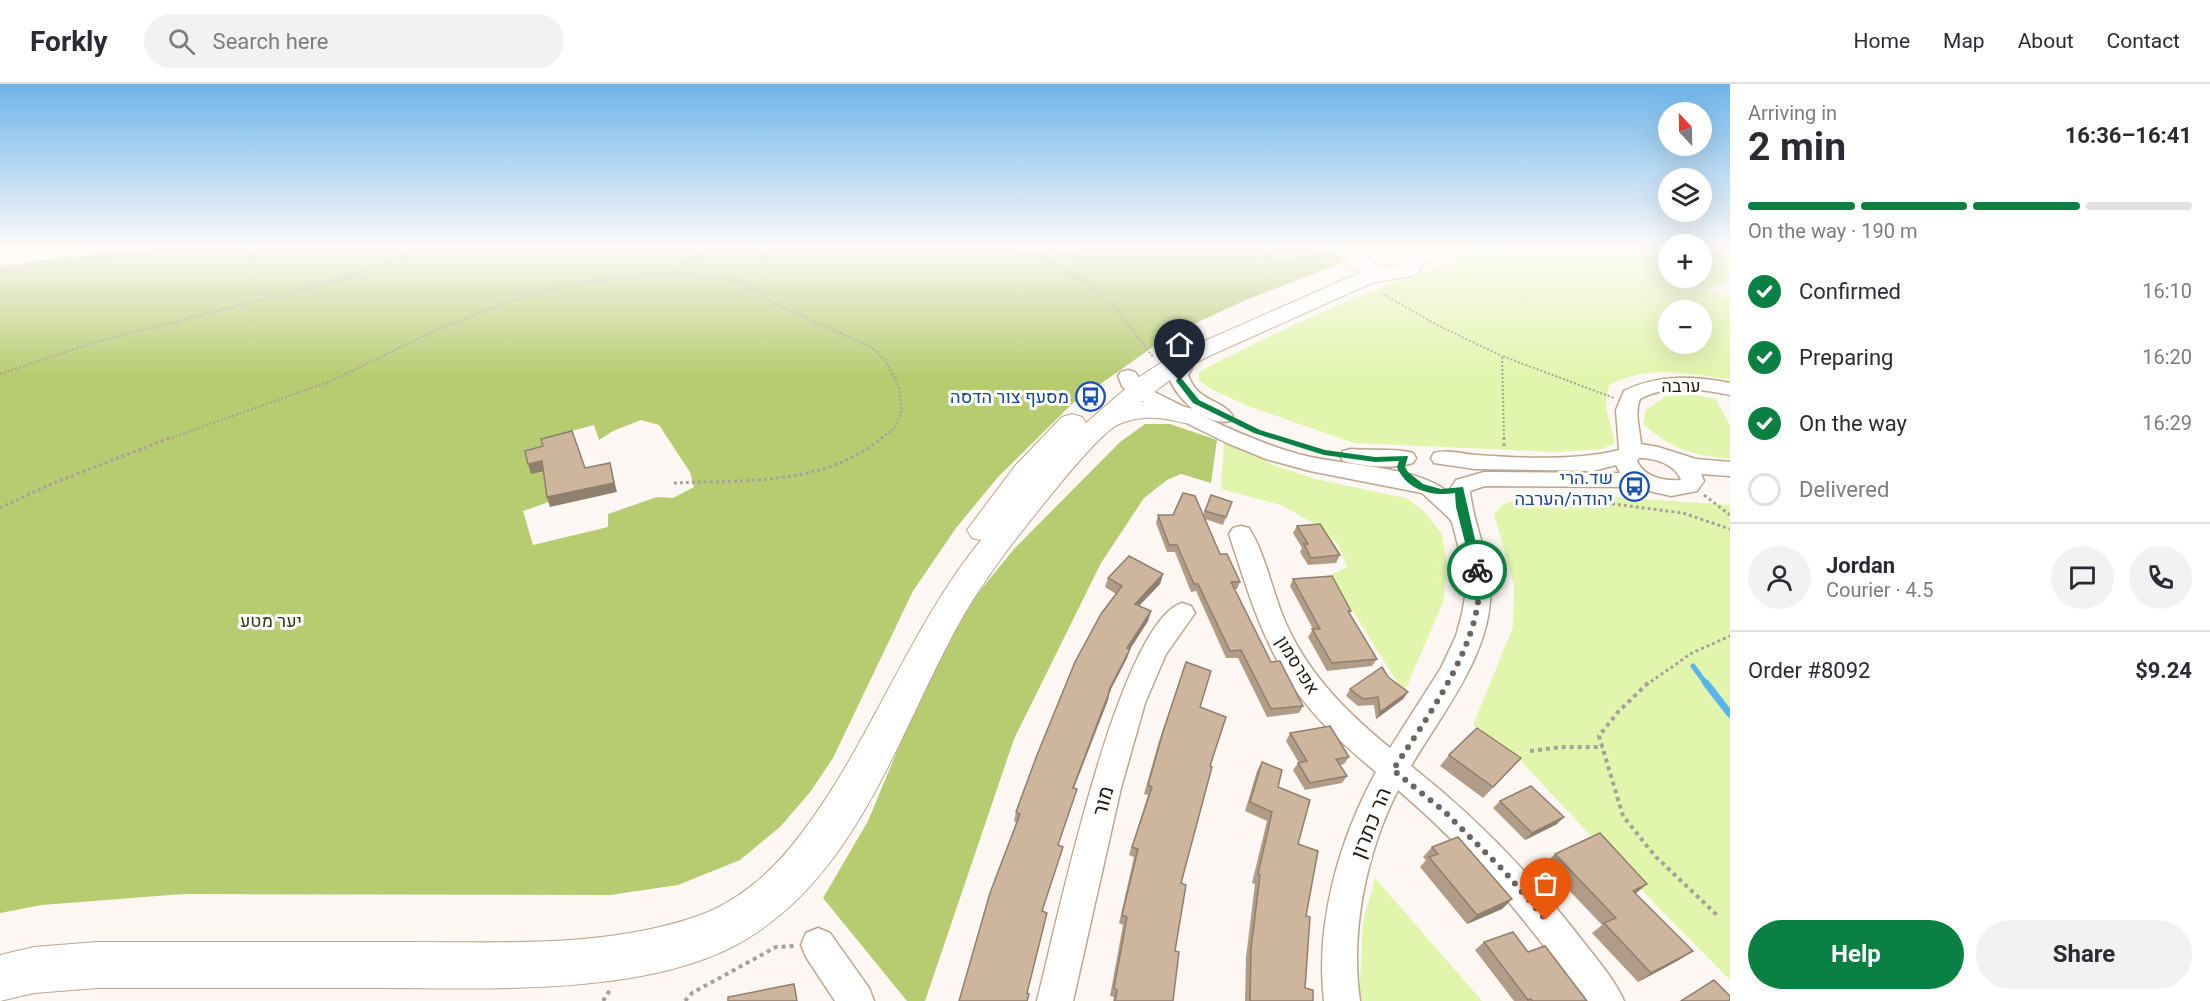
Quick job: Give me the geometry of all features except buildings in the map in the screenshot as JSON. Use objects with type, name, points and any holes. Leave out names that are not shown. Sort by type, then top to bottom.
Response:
[{"type":"main road","points":[[633,952],[679,940],[717,924],[742,910],[783,872],[806,843],[832,802],[909,653],[986,525],[1025,473],[1057,438],[1140,375],[1206,330],[1283,290]]},
{"type":"main road","points":[[0,978],[34,970],[97,965],[534,965],[587,960],[680,944],[720,930],[748,915],[773,896],[827,831],[863,772],[922,657],[958,594],[1040,490],[1103,422],[1140,375],[1188,357],[1337,290]]},
{"type":"main road","points":[[1103,422],[1123,413],[1145,409],[1188,416]]},
{"type":"street","points":[[1188,357],[1178,375],[1183,387],[1196,401],[1231,420],[1278,440],[1324,452],[1375,459],[1405,458],[1421,454],[1468,462],[1593,464],[1642,451],[1670,457],[1695,466],[1730,469]]},
{"type":"street","points":[[1140,375],[1188,416],[1247,444],[1323,468],[1399,479],[1425,488],[1451,492],[1484,479],[1632,480],[1671,489],[1692,486],[1730,486]]},
{"type":"street","name":"ערבה","points":[[1626,403],[1631,395],[1655,384],[1695,383],[1730,389]]},
{"type":"street","points":[[1626,403],[1625,412],[1631,434],[1626,464],[1631,471],[1649,483],[1661,487]]},
{"type":"street","points":[[1629,426],[1690,472],[1692,486]]},
{"type":"street","points":[[1405,458],[1401,467],[1404,474],[1425,488]]},
{"type":"street","points":[[1442,458],[1460,469],[1464,476],[1462,487]]},
{"type":"street","name":"הר כתרון","points":[[1341,1001],[1338,955],[1351,873],[1368,821],[1393,770],[1446,688],[1476,613],[1479,580],[1465,524],[1462,487]]},
{"type":"street","name":"הר כתרון","points":[[1425,488],[1456,511],[1465,524]]},
{"type":"street","name":"אפרסמון","points":[[1241,534],[1274,626],[1291,660],[1314,694],[1345,728],[1444,811],[1504,871],[1559,936],[1606,1001]]},
{"type":"street","name":"מור","points":[[1055,1001],[1106,788],[1131,703],[1155,649],[1182,613]]},
{"type":"street","points":[[818,945],[856,1001]]},
{"type":"path","points":[[0,374],[86,343],[298,290]]},
{"type":"path","points":[[0,508],[106,462],[331,381],[436,330],[510,301],[552,290]]},
{"type":"path","points":[[674,483],[779,478],[812,472],[845,462],[870,448],[894,427],[902,410],[899,387],[885,360],[871,347],[774,303],[754,290]]},
{"type":"path","points":[[1097,290],[1105,295],[1140,375]]},
{"type":"path","points":[[1392,290],[1437,326],[1502,356],[1626,403]]},
{"type":"path","points":[[1502,356],[1504,462]]},
{"type":"path","points":[[1538,480],[1590,501],[1683,513],[1730,528]]},
{"type":"path","points":[[1692,486],[1730,515]]},
{"type":"path","points":[[1719,917],[1655,856],[1623,816],[1599,736],[1610,721],[1662,670],[1695,651],[1730,636]]},
{"type":"path","points":[[1530,751],[1561,747],[1603,747]]},
{"type":"path","points":[[685,1001],[692,993],[776,947],[818,945]]},
{"type":"green space","name":"יער מטע","points":[[0,290],[1272,290],[1170,335],[1072,404],[998,477],[956,528],[913,591],[833,758],[811,791],[780,827],[740,860],[678,885],[610,895],[183,894],[42,905],[0,913]],"holes":[[[641,420],[659,425],[690,472],[694,487],[673,498],[657,497],[608,514],[608,527],[533,545],[523,511],[563,497],[547,486],[543,474],[555,463],[556,435],[594,425],[599,440],[613,431]]]},
{"type":"green space","points":[[1376,290],[1708,290],[1730,299],[1730,379],[1668,372],[1638,374],[1623,379],[1609,385],[1606,407],[1615,443],[1602,449],[1557,452],[1354,443],[1248,406],[1209,388],[1199,380],[1199,372],[1310,318]]},
{"type":"green space","points":[[1696,395],[1716,399],[1730,426],[1730,459],[1694,453],[1674,446],[1643,424],[1646,410],[1666,396]]},
{"type":"green space","points":[[1145,424],[1170,424],[1217,440],[1211,483],[1181,474],[1167,480],[1144,498],[1101,563],[1014,739],[925,1001],[907,1001],[823,898],[868,821],[928,677],[966,608],[1014,549],[1120,442]]},
{"type":"green space","points":[[1224,441],[1274,465],[1315,479],[1406,498],[1423,510],[1442,534],[1447,563],[1444,600],[1404,693],[1330,575],[1348,567],[1337,543],[1315,524],[1281,505],[1221,489]]},
{"type":"green space","points":[[1612,497],[1730,505],[1730,980],[1518,758],[1473,725],[1513,627],[1514,585],[1494,514],[1502,505],[1510,502]]},
{"type":"green space","points":[[1375,878],[1482,1001],[1359,1001],[1363,922]]},
{"type":"waterway","points":[[1693,666],[1707,685]]},
{"type":"waterway","points":[[1706,683],[1730,714]]},
{"type":"way so far","points":[[1477,570],[1479,580],[1476,613],[1466,642],[1446,688],[1393,770],[1444,811],[1504,871],[1546,920]]},
{"type":"place","name":"מסעף צור הדסה","points":[[1090,396]]},
{"type":"place","name":"שד.הרי יהודה/הערבה","points":[[1634,487]]},
{"type":"route","points":[[1180,381],[1188,394],[1204,407],[1257,432],[1324,452],[1375,459],[1405,458],[1401,467],[1411,481],[1441,492],[1459,490],[1459,499],[1477,570]]}]
